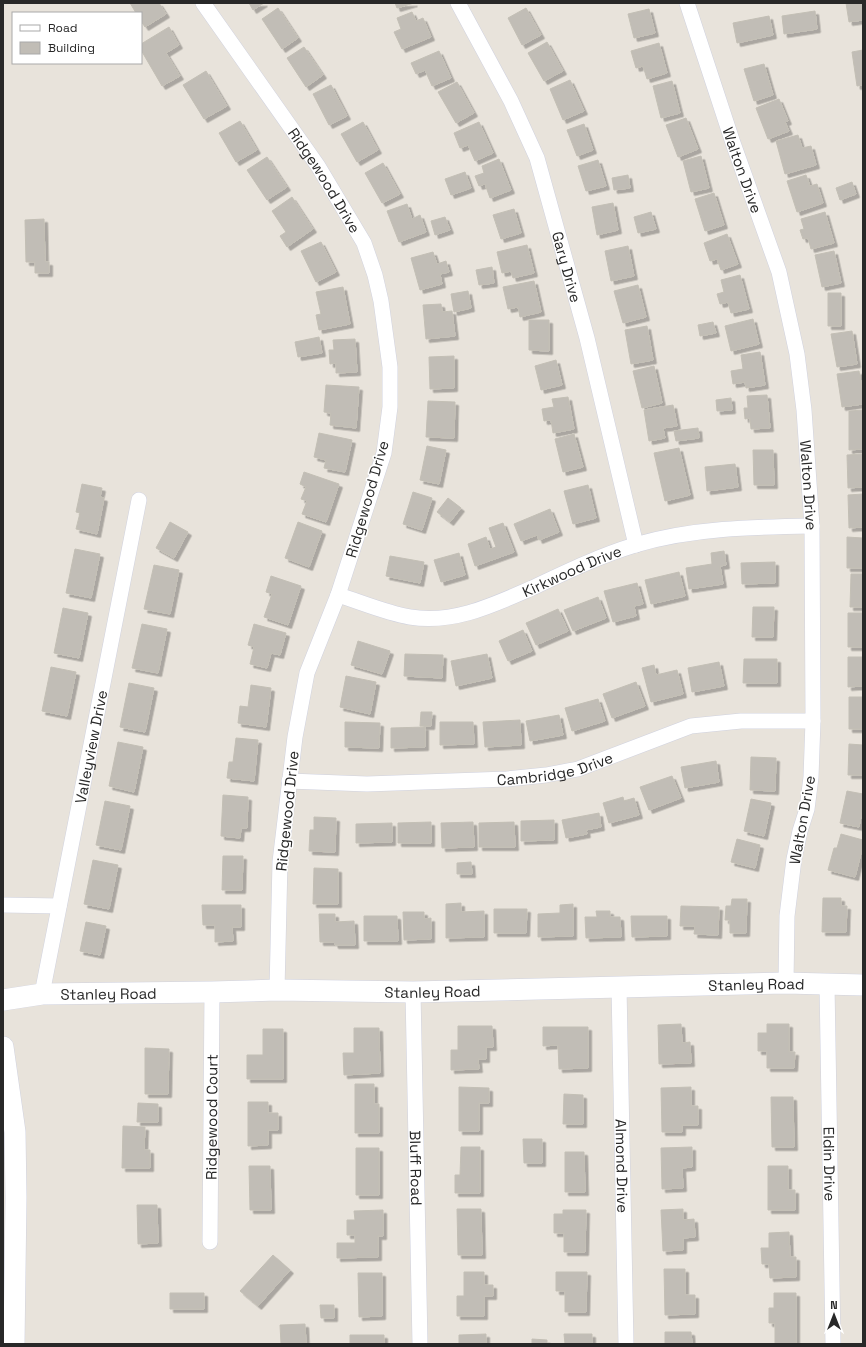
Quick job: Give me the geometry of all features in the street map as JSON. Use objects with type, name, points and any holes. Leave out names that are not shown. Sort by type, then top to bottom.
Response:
[{"type":"street","name":"Ridgewood Drive","points":[[203,3],[229,42],[318,166],[364,243],[375,275],[381,301],[388,347],[390,373],[390,407],[384,454],[338,595],[307,673],[295,737],[280,862],[278,990]]},
{"type":"street","name":"Gary Drive","points":[[458,3],[511,101],[537,158],[587,338],[636,544]]},
{"type":"street","name":"Walton Drive","points":[[687,3],[733,143],[779,272],[798,368],[804,410],[812,526],[813,721],[811,776],[807,809],[800,831],[794,859],[787,916],[786,983]]},
{"type":"street","name":"Valleyview Drive","points":[[42,994],[139,500]]},
{"type":"street","name":"Kirkwood Drive","points":[[338,595],[410,617],[448,617],[465,615],[489,607],[591,561],[636,544],[697,532],[737,528],[812,526]]},
{"type":"street","name":"Cambridge Drive","points":[[289,781],[367,784],[493,780],[546,775],[578,768],[691,726],[741,721],[813,721]]},
{"type":"street","points":[[3,905],[59,906]]},
{"type":"street","name":"Stanley Road","points":[[3,1000],[42,994],[278,990],[413,992],[786,983],[863,985]]},
{"type":"street","name":"Eldin Drive","points":[[827,984],[833,1344]]},
{"type":"street","name":"Almond Drive","points":[[619,987],[626,1344]]},
{"type":"street","name":"Ridgewood Court","points":[[210,1242],[212,992]]},
{"type":"street","name":"Bluff Road","points":[[413,992],[420,1344]]},
{"type":"street","points":[[3,1047],[9,1132],[16,1198],[14,1344]]},
{"type":"building","points":[[130,3],[159,3],[166,14],[145,27],[142,22],[142,12],[135,12]]},
{"type":"building","points":[[249,3],[264,3],[253,10]]},
{"type":"building","points":[[395,3],[414,3],[397,8]]},
{"type":"building","points":[[846,3],[863,3],[863,20],[849,22]]},
{"type":"building","points":[[278,8],[298,38],[282,49],[262,19]]},
{"type":"building","points":[[526,8],[541,35],[522,45],[508,18]]},
{"type":"building","points":[[649,9],[655,33],[634,38],[628,14]]},
{"type":"building","points":[[815,11],[817,29],[784,34],[782,16]]},
{"type":"building","points":[[412,12],[416,21],[423,18],[431,37],[402,49],[394,32],[401,29],[397,18]]},
{"type":"building","points":[[769,16],[773,35],[737,43],[733,23]]},
{"type":"building","points":[[169,27],[179,45],[166,53],[180,76],[162,86],[142,52],[142,43]]},
{"type":"building","points":[[547,42],[563,71],[544,81],[528,53]]},
{"type":"building","points":[[659,43],[667,73],[647,79],[643,66],[636,68],[631,51]]},
{"type":"building","points":[[304,47],[323,75],[306,87],[287,58]]},
{"type":"building","points":[[863,50],[863,85],[857,86],[852,52]]},
{"type":"building","points":[[439,51],[451,78],[432,86],[425,70],[416,74],[411,63]]},
{"type":"building","points":[[764,64],[773,95],[754,101],[744,69]]},
{"type":"building","points":[[206,71],[227,106],[204,119],[183,85]]},
{"type":"building","points":[[570,80],[584,111],[563,120],[550,89]]},
{"type":"building","points":[[672,81],[680,113],[661,118],[653,86]]},
{"type":"building","points":[[457,82],[474,113],[456,123],[438,92]]},
{"type":"building","points":[[331,85],[347,116],[329,125],[313,94]]},
{"type":"building","points":[[779,99],[788,121],[785,122],[789,131],[768,139],[756,108]]},
{"type":"building","points":[[686,118],[698,149],[678,157],[666,125]]},
{"type":"building","points":[[240,121],[257,150],[236,162],[219,133]]},
{"type":"building","points":[[363,122],[378,150],[357,162],[341,134]]},
{"type":"building","points":[[479,122],[493,153],[475,161],[468,145],[460,148],[454,133]]},
{"type":"building","points":[[584,124],[593,150],[577,156],[567,130]]},
{"type":"building","points":[[798,135],[802,148],[811,146],[816,165],[785,174],[776,141]]},
{"type":"building","points":[[701,156],[709,188],[691,192],[683,161]]},
{"type":"building","points":[[267,157],[287,187],[267,200],[247,170]]},
{"type":"building","points":[[499,159],[511,190],[490,198],[485,184],[479,186],[475,176],[484,173],[482,166]]},
{"type":"building","points":[[598,160],[606,186],[586,191],[578,166]]},
{"type":"building","points":[[383,163],[400,194],[382,203],[365,173]]},
{"type":"building","points":[[465,172],[471,188],[451,195],[445,179]]},
{"type":"building","points":[[628,175],[630,188],[614,190],[612,178]]},
{"type":"building","points":[[806,175],[810,186],[817,184],[823,203],[797,212],[787,181]]},
{"type":"building","points":[[852,182],[856,194],[840,200],[836,188]]},
{"type":"building","points":[[714,193],[724,225],[705,231],[695,199]]},
{"type":"building","points":[[292,197],[313,229],[287,247],[280,236],[286,232],[272,211]]},
{"type":"building","points":[[613,203],[618,230],[597,235],[592,207]]},
{"type":"building","points":[[407,204],[412,219],[420,215],[426,232],[399,242],[387,211]]},
{"type":"building","points":[[514,209],[521,233],[501,239],[493,215]]},
{"type":"building","points":[[651,212],[656,229],[638,233],[634,217]]},
{"type":"building","points":[[825,212],[834,243],[811,249],[808,238],[803,239],[800,230],[804,229],[801,219]]},
{"type":"building","points":[[445,217],[450,230],[435,235],[431,221]]},
{"type":"building","points":[[44,219],[45,262],[49,262],[49,273],[35,273],[35,262],[26,262],[25,220]]},
{"type":"building","points":[[727,234],[738,264],[721,270],[717,259],[710,261],[704,243]]},
{"type":"building","points":[[321,242],[336,272],[316,282],[301,251]]},
{"type":"building","points":[[527,245],[534,273],[513,278],[511,271],[502,273],[497,252]]},
{"type":"building","points":[[628,246],[634,276],[611,281],[605,251]]},
{"type":"building","points":[[834,251],[841,283],[822,287],[815,255]]},
{"type":"building","points":[[433,252],[437,264],[446,261],[449,272],[440,274],[442,284],[420,290],[411,258]]},
{"type":"building","points":[[492,267],[494,283],[479,285],[476,270]]},
{"type":"building","points":[[740,275],[749,309],[731,313],[728,302],[720,304],[717,294],[724,292],[721,280]]},
{"type":"building","points":[[534,281],[541,312],[520,317],[518,307],[508,309],[503,287]]},
{"type":"building","points":[[638,285],[646,317],[623,323],[614,291]]},
{"type":"building","points":[[343,287],[350,324],[319,330],[316,315],[321,314],[316,292]]},
{"type":"building","points":[[468,291],[471,308],[454,312],[451,294]]},
{"type":"building","points":[[828,293],[841,293],[841,326],[828,326]]},
{"type":"building","points":[[441,304],[442,312],[452,311],[455,336],[426,339],[423,305]]},
{"type":"building","points":[[753,319],[759,344],[731,351],[725,326]]},
{"type":"building","points":[[529,320],[549,320],[549,351],[529,350]]},
{"type":"building","points":[[713,322],[716,333],[700,336],[698,325]]},
{"type":"building","points":[[647,326],[653,360],[631,364],[625,330]]},
{"type":"building","points":[[852,331],[857,364],[837,367],[831,334]]},
{"type":"building","points":[[319,337],[322,353],[298,357],[295,342]]},
{"type":"building","points":[[355,339],[357,372],[336,373],[336,363],[330,364],[329,350],[334,350],[333,340]]},
{"type":"building","points":[[760,352],[765,385],[746,388],[745,382],[733,384],[731,371],[743,369],[741,355]]},
{"type":"building","points":[[454,356],[454,388],[430,389],[429,357]]},
{"type":"building","points":[[556,360],[562,385],[541,390],[535,366]]},
{"type":"building","points":[[654,366],[662,403],[642,408],[633,371]]},
{"type":"building","points":[[859,371],[863,394],[863,404],[842,407],[837,374]]},
{"type":"building","points":[[326,385],[359,387],[356,428],[330,425],[331,413],[324,412]]},
{"type":"building","points":[[767,395],[770,428],[751,429],[750,418],[745,419],[744,408],[748,408],[747,396]]},
{"type":"building","points":[[568,397],[574,429],[553,433],[551,420],[544,421],[542,409],[554,407],[552,399]]},
{"type":"building","points":[[731,398],[732,410],[717,411],[716,400]]},
{"type":"building","points":[[428,401],[455,402],[454,438],[426,437]]},
{"type":"building","points":[[673,405],[677,426],[663,428],[665,438],[649,441],[644,410]]},
{"type":"building","points":[[863,410],[863,449],[849,450],[849,411]]},
{"type":"building","points":[[698,428],[699,438],[676,441],[674,431]]},
{"type":"building","points":[[319,433],[352,440],[345,472],[324,468],[326,460],[314,457]]},
{"type":"building","points":[[574,434],[583,467],[563,472],[555,439]]},
{"type":"building","points":[[427,446],[446,450],[439,484],[420,480]]},
{"type":"building","points":[[679,448],[690,495],[665,501],[654,453]]},
{"type":"building","points":[[753,450],[773,450],[774,485],[754,485]]},
{"type":"building","points":[[863,454],[863,487],[848,488],[847,455]]},
{"type":"building","points":[[735,464],[738,487],[707,491],[705,467]]},
{"type":"building","points":[[304,472],[339,484],[326,522],[302,514],[307,501],[301,499],[306,487],[300,484]]},
{"type":"building","points":[[82,484],[102,488],[100,497],[104,498],[97,534],[76,529],[80,513],[76,512]]},
{"type":"building","points":[[588,485],[596,518],[573,524],[564,491]]},
{"type":"building","points":[[413,492],[432,498],[422,530],[403,524]]},
{"type":"building","points":[[863,494],[863,527],[849,528],[848,495]]},
{"type":"building","points":[[448,498],[461,508],[450,522],[437,512]]},
{"type":"building","points":[[550,509],[559,532],[539,540],[537,535],[521,541],[514,524]]},
{"type":"building","points":[[170,522],[188,532],[174,558],[156,548]]},
{"type":"building","points":[[298,522],[322,531],[309,567],[285,558]]},
{"type":"building","points":[[503,523],[514,552],[475,566],[468,544],[486,537],[490,549],[496,547],[489,528]]},
{"type":"building","points":[[847,537],[863,538],[863,568],[847,568]]},
{"type":"building","points":[[75,549],[100,554],[91,598],[66,593]]},
{"type":"building","points":[[724,551],[726,565],[720,566],[723,584],[689,589],[686,568],[712,564],[711,553]]},
{"type":"building","points":[[459,553],[465,575],[441,582],[434,560]]},
{"type":"building","points":[[390,556],[424,562],[420,583],[386,576]]},
{"type":"building","points":[[775,562],[775,583],[742,584],[741,563]]},
{"type":"building","points":[[154,565],[179,570],[170,614],[144,609]]},
{"type":"building","points":[[679,572],[685,596],[651,604],[645,580]]},
{"type":"building","points":[[851,574],[863,574],[863,607],[850,607]]},
{"type":"building","points":[[271,576],[301,586],[288,625],[264,617],[272,594],[266,592]]},
{"type":"building","points":[[637,583],[643,604],[634,606],[636,616],[613,622],[604,591]]},
{"type":"building","points":[[598,597],[606,618],[573,631],[564,610]]},
{"type":"building","points":[[753,607],[774,607],[773,637],[752,637]]},
{"type":"building","points":[[63,608],[88,613],[79,658],[54,653]]},
{"type":"building","points":[[558,609],[568,631],[536,645],[526,623]]},
{"type":"building","points":[[848,613],[863,613],[863,647],[848,647]]},
{"type":"building","points":[[142,624],[167,629],[158,673],[132,668]]},
{"type":"building","points":[[254,624],[286,633],[280,655],[271,653],[267,668],[250,664],[254,647],[248,645]]},
{"type":"building","points":[[523,630],[532,651],[508,661],[499,641]]},
{"type":"building","points":[[358,641],[390,651],[382,674],[351,665]]},
{"type":"building","points":[[405,654],[443,655],[442,678],[404,676]]},
{"type":"building","points":[[487,654],[492,678],[456,686],[451,661]]},
{"type":"building","points":[[848,657],[863,657],[863,686],[848,687]]},
{"type":"building","points":[[744,659],[777,659],[777,683],[743,683]]},
{"type":"building","points":[[719,662],[724,686],[692,692],[688,668]]},
{"type":"building","points":[[654,665],[656,675],[677,670],[683,694],[651,702],[642,668]]},
{"type":"building","points":[[51,667],[76,672],[67,716],[42,711]]},
{"type":"building","points":[[346,676],[376,682],[370,714],[340,707]]},
{"type":"building","points":[[636,682],[645,706],[612,718],[603,694]]},
{"type":"building","points":[[129,683],[154,688],[145,732],[120,727]]},
{"type":"building","points":[[251,685],[271,688],[266,727],[238,723],[240,706],[248,707]]},
{"type":"building","points":[[849,697],[863,697],[863,729],[849,729]]},
{"type":"building","points":[[598,699],[605,721],[572,731],[565,708]]},
{"type":"building","points":[[421,712],[432,712],[431,726],[420,726]]},
{"type":"building","points":[[559,715],[563,735],[530,741],[526,721]]},
{"type":"building","points":[[520,720],[521,745],[485,747],[483,722]]},
{"type":"building","points":[[345,722],[380,723],[379,748],[345,747]]},
{"type":"building","points":[[440,722],[473,722],[474,744],[440,745]]},
{"type":"building","points":[[425,727],[425,747],[391,748],[391,728]]},
{"type":"building","points":[[236,738],[258,740],[254,781],[227,778],[229,762],[233,762]]},
{"type":"building","points":[[118,742],[143,747],[134,792],[109,786]]},
{"type":"building","points":[[849,744],[863,745],[863,775],[848,775]]},
{"type":"building","points":[[751,757],[776,758],[775,791],[750,790]]},
{"type":"building","points":[[716,761],[719,782],[685,788],[681,767]]},
{"type":"building","points":[[672,776],[681,798],[649,810],[640,787]]},
{"type":"building","points":[[847,791],[863,794],[863,807],[859,827],[840,823]]},
{"type":"building","points":[[223,795],[248,797],[247,828],[241,828],[240,838],[221,836]]},
{"type":"building","points":[[623,797],[624,801],[634,798],[639,815],[609,823],[603,803]]},
{"type":"building","points":[[751,799],[771,803],[764,836],[744,831]]},
{"type":"building","points":[[105,801],[130,806],[121,850],[96,845]]},
{"type":"building","points":[[599,813],[601,827],[586,830],[587,834],[566,838],[562,820]]},
{"type":"building","points":[[314,817],[336,818],[335,852],[309,851],[310,830],[314,830]]},
{"type":"building","points":[[554,820],[554,840],[521,841],[521,821]]},
{"type":"building","points":[[431,822],[431,843],[398,843],[398,823]]},
{"type":"building","points":[[473,822],[474,847],[442,848],[441,823]]},
{"type":"building","points":[[514,822],[515,847],[479,847],[479,823]]},
{"type":"building","points":[[392,823],[392,842],[356,843],[356,824]]},
{"type":"building","points":[[841,834],[863,840],[855,877],[828,870],[834,848],[837,848]]},
{"type":"building","points":[[737,839],[760,845],[755,868],[731,862]]},
{"type":"building","points":[[223,856],[243,856],[242,890],[222,890]]},
{"type":"building","points":[[93,860],[118,865],[109,909],[84,904]]},
{"type":"building","points":[[471,862],[472,874],[457,874],[457,863]]},
{"type":"building","points":[[314,868],[338,869],[338,904],[313,904]]},
{"type":"building","points":[[823,898],[841,898],[841,906],[847,906],[846,932],[822,932]]},
{"type":"building","points":[[732,899],[747,899],[746,933],[730,933],[730,920],[725,920],[726,906],[731,906]]},
{"type":"building","points":[[461,903],[461,912],[484,911],[484,937],[446,938],[446,904]]},
{"type":"building","points":[[573,904],[573,936],[538,937],[538,914],[560,913],[560,905]]},
{"type":"building","points":[[202,905],[241,905],[241,927],[232,927],[233,941],[215,942],[215,925],[203,925]]},
{"type":"building","points":[[681,906],[719,907],[718,935],[694,934],[695,926],[680,926]]},
{"type":"building","points":[[494,909],[527,909],[526,933],[494,933]]},
{"type":"building","points":[[596,911],[610,911],[610,917],[620,917],[621,937],[586,938],[585,917],[597,917]]},
{"type":"building","points":[[403,912],[424,912],[424,919],[431,918],[431,939],[404,940]]},
{"type":"building","points":[[319,914],[335,914],[335,922],[354,921],[355,945],[335,945],[334,942],[320,942]]},
{"type":"building","points":[[364,916],[397,916],[398,941],[364,941]]},
{"type":"building","points":[[631,916],[667,916],[667,936],[632,937]]},
{"type":"building","points":[[86,922],[106,926],[100,955],[80,951]]},
{"type":"building","points":[[681,1024],[682,1043],[690,1042],[691,1063],[659,1064],[658,1025]]},
{"type":"building","points":[[767,1024],[789,1024],[789,1052],[795,1052],[794,1068],[767,1068],[767,1051],[758,1051],[758,1033],[767,1033]]},
{"type":"building","points":[[458,1026],[492,1026],[493,1047],[486,1047],[486,1059],[478,1059],[479,1069],[451,1070],[451,1050],[458,1050]]},
{"type":"building","points":[[543,1027],[588,1027],[588,1068],[559,1069],[558,1045],[543,1046]]},
{"type":"building","points":[[354,1028],[379,1028],[380,1073],[344,1075],[343,1053],[354,1053]]},
{"type":"building","points":[[263,1029],[283,1029],[283,1079],[247,1079],[247,1055],[263,1055]]},
{"type":"building","points":[[145,1048],[169,1049],[168,1094],[145,1094]]},
{"type":"building","points":[[355,1084],[374,1084],[374,1104],[379,1104],[379,1133],[355,1133]]},
{"type":"building","points":[[459,1087],[489,1088],[489,1103],[479,1103],[479,1131],[459,1131]]},
{"type":"building","points":[[691,1087],[691,1106],[698,1106],[698,1125],[682,1125],[682,1132],[662,1132],[661,1088]]},
{"type":"building","points":[[564,1094],[583,1095],[583,1124],[563,1124]]},
{"type":"building","points":[[771,1097],[793,1097],[794,1147],[772,1147]]},
{"type":"building","points":[[248,1102],[268,1102],[268,1113],[278,1113],[278,1130],[268,1130],[268,1145],[248,1146]]},
{"type":"building","points":[[138,1103],[158,1104],[158,1122],[137,1122]]},
{"type":"building","points":[[123,1126],[145,1127],[144,1150],[150,1150],[150,1168],[122,1168]]},
{"type":"building","points":[[523,1139],[542,1139],[542,1163],[524,1163]]},
{"type":"building","points":[[461,1147],[480,1147],[480,1193],[455,1193],[455,1175],[460,1175]]},
{"type":"building","points":[[692,1147],[692,1167],[682,1168],[683,1188],[662,1189],[661,1148]]},
{"type":"building","points":[[356,1148],[379,1148],[379,1195],[356,1195]]},
{"type":"building","points":[[565,1152],[584,1152],[585,1192],[565,1192]]},
{"type":"building","points":[[249,1166],[270,1166],[271,1210],[250,1210]]},
{"type":"building","points":[[768,1166],[788,1166],[788,1190],[795,1190],[795,1210],[768,1210]]},
{"type":"building","points":[[137,1205],[157,1205],[158,1243],[138,1244]]},
{"type":"building","points":[[457,1209],[481,1209],[482,1255],[458,1255]]},
{"type":"building","points":[[683,1209],[683,1220],[694,1219],[695,1237],[683,1238],[683,1250],[663,1251],[661,1210]]},
{"type":"building","points":[[383,1210],[383,1236],[378,1236],[378,1257],[337,1258],[337,1243],[355,1243],[355,1235],[347,1235],[347,1220],[355,1220],[354,1211]]},
{"type":"building","points":[[563,1210],[586,1210],[585,1252],[564,1252],[564,1233],[554,1233],[554,1214],[563,1214]]},
{"type":"building","points":[[789,1232],[790,1257],[796,1257],[796,1277],[770,1278],[769,1264],[762,1264],[761,1248],[769,1248],[769,1233]]},
{"type":"building","points":[[273,1255],[290,1270],[258,1306],[240,1291]]},
{"type":"building","points":[[664,1269],[685,1269],[685,1295],[695,1295],[695,1314],[665,1315]]},
{"type":"building","points":[[464,1272],[484,1272],[484,1285],[493,1285],[493,1296],[484,1296],[484,1316],[457,1316],[457,1296],[464,1296]]},
{"type":"building","points":[[556,1272],[587,1272],[586,1312],[565,1312],[565,1291],[556,1291]]},
{"type":"building","points":[[358,1273],[382,1273],[382,1316],[359,1317]]},
{"type":"building","points":[[170,1293],[204,1293],[204,1309],[170,1309]]},
{"type":"building","points":[[774,1293],[796,1293],[796,1344],[775,1344],[775,1323],[769,1323],[769,1308],[774,1308]]},
{"type":"building","points":[[320,1305],[334,1305],[334,1318],[321,1318]]},
{"type":"building","points":[[305,1324],[306,1344],[281,1344],[280,1325]]},
{"type":"building","points":[[665,1332],[691,1332],[692,1344],[665,1344]]},
{"type":"building","points":[[486,1334],[486,1344],[459,1344],[459,1335]]},
{"type":"building","points":[[564,1334],[592,1334],[592,1344],[565,1344]]},
{"type":"building","points":[[350,1335],[384,1335],[384,1344],[350,1344]]},
{"type":"building","points":[[532,1339],[547,1340],[547,1344],[532,1344]]}]
